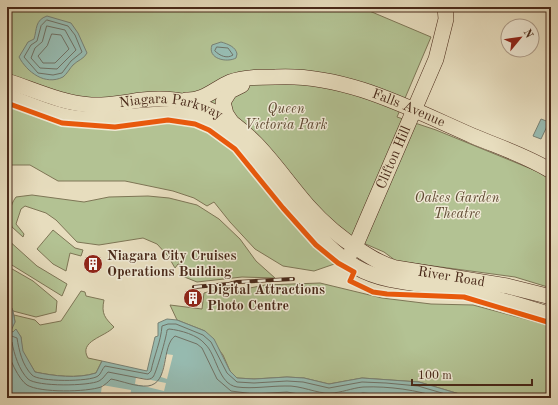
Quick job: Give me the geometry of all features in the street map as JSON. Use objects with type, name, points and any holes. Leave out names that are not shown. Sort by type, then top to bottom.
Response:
[{"type":"main road","name":"Clifton Hill","points":[[346,260],[355,247],[438,53],[446,19],[445,7]]},
{"type":"main road","name":"Falls Avenue","points":[[232,123],[223,108],[223,102],[226,96],[235,88],[266,77]]},
{"type":"main road","name":"Falls Avenue","points":[[167,99],[195,100],[208,95],[231,82],[246,78],[303,77],[341,84],[414,111],[548,168]]},
{"type":"main road","name":"Niagara Parkway","points":[[7,81],[54,98],[80,104],[101,105],[142,100],[167,99],[186,102],[205,108],[232,123],[249,136],[271,159],[310,208],[337,234],[355,247]]},
{"type":"main road","name":"Niagara Parkway","points":[[7,96],[50,112],[73,118],[108,119],[164,113],[189,116],[214,126],[229,135],[249,152],[307,224],[328,246],[346,260]]},
{"type":"main road","name":"River Road","points":[[355,247],[381,263],[396,268],[512,287],[551,297]]},
{"type":"main road","name":"River Road","points":[[346,260],[357,268],[382,277],[408,283],[467,292],[551,315]]},
{"type":"green space","name":"Queen Victoria Park","points":[[7,7],[360,7],[431,37],[397,117],[436,130],[551,177],[551,288],[515,277],[396,261],[384,252],[361,242],[346,260],[314,271],[283,266],[255,249],[214,202],[207,206],[194,198],[173,191],[125,181],[58,181],[30,165],[7,165]]},
{"type":"green space","points":[[32,195],[84,202],[109,197],[148,196],[169,198],[197,205],[219,219],[240,239],[256,261],[275,278],[242,277],[197,282],[182,276],[184,266],[178,264],[175,268],[168,256],[157,244],[143,238],[99,245],[77,242],[56,220],[46,213],[25,206],[21,209],[16,224],[24,234],[23,237],[12,227],[10,219],[11,208],[16,197]]},
{"type":"green space","points":[[53,230],[75,248],[83,250],[81,256],[70,253],[66,271],[53,264],[37,249]]},
{"type":"green space","points":[[7,239],[37,266],[67,284],[62,296],[7,262]]},
{"type":"green space","points":[[7,266],[33,281],[57,301],[56,312],[36,317],[13,311],[7,297]]},
{"type":"green space","points":[[320,283],[382,298],[431,304],[473,305],[551,326],[551,398],[473,398],[419,382],[362,378],[329,384],[304,378],[237,378],[230,371],[223,355],[205,331],[177,320],[170,305],[202,309],[204,293],[215,290],[235,291],[265,285]]},
{"type":"green space","points":[[81,291],[85,292],[86,296],[104,300],[104,315],[114,327],[110,331],[89,343],[87,347],[86,352],[88,358],[102,361],[96,373],[81,376],[66,376],[35,372],[22,351],[21,337],[16,330],[13,333],[11,332],[15,322],[14,315],[35,320],[40,325],[61,321]]},
{"type":"water","points":[[47,16],[71,23],[78,33],[87,53],[73,65],[63,77],[50,80],[37,76],[22,63],[19,57],[28,42],[34,39],[38,22]]},
{"type":"water","points":[[221,42],[235,49],[237,54],[236,58],[223,60],[212,54],[212,45]]},
{"type":"water","points":[[541,119],[549,122],[541,139],[533,136]]},
{"type":"water","points":[[7,297],[13,311],[15,322],[11,331],[13,332],[16,329],[21,337],[23,351],[35,372],[66,376],[89,375],[96,373],[102,361],[147,371],[155,337],[158,336],[158,323],[167,319],[177,320],[205,331],[214,339],[230,371],[237,378],[304,378],[329,384],[362,378],[419,382],[473,398],[7,398]]},
{"type":"pier","points":[[166,354],[173,355],[167,379],[161,377]]},
{"type":"pier","points":[[136,377],[166,383],[164,391],[135,384]]},
{"type":"pier","points":[[102,385],[131,390],[130,398],[101,393]]},
{"type":"railway","points":[[194,287],[237,282],[293,279]]},
{"type":"cycle path","points":[[7,103],[62,123],[115,127],[168,120],[195,124],[209,130],[235,149],[283,208],[316,245],[338,263],[354,272],[350,281],[373,292],[387,294],[464,297],[551,323]]},
{"type":"place","name":"Niagara City Cruises Operations Building","points":[[93,264]]},
{"type":"place","name":"Digital Attractions Photo Centre","points":[[193,298]]},
{"type":"park label","name":"Oakes Garden Theatre","points":[[457,206]]}]
